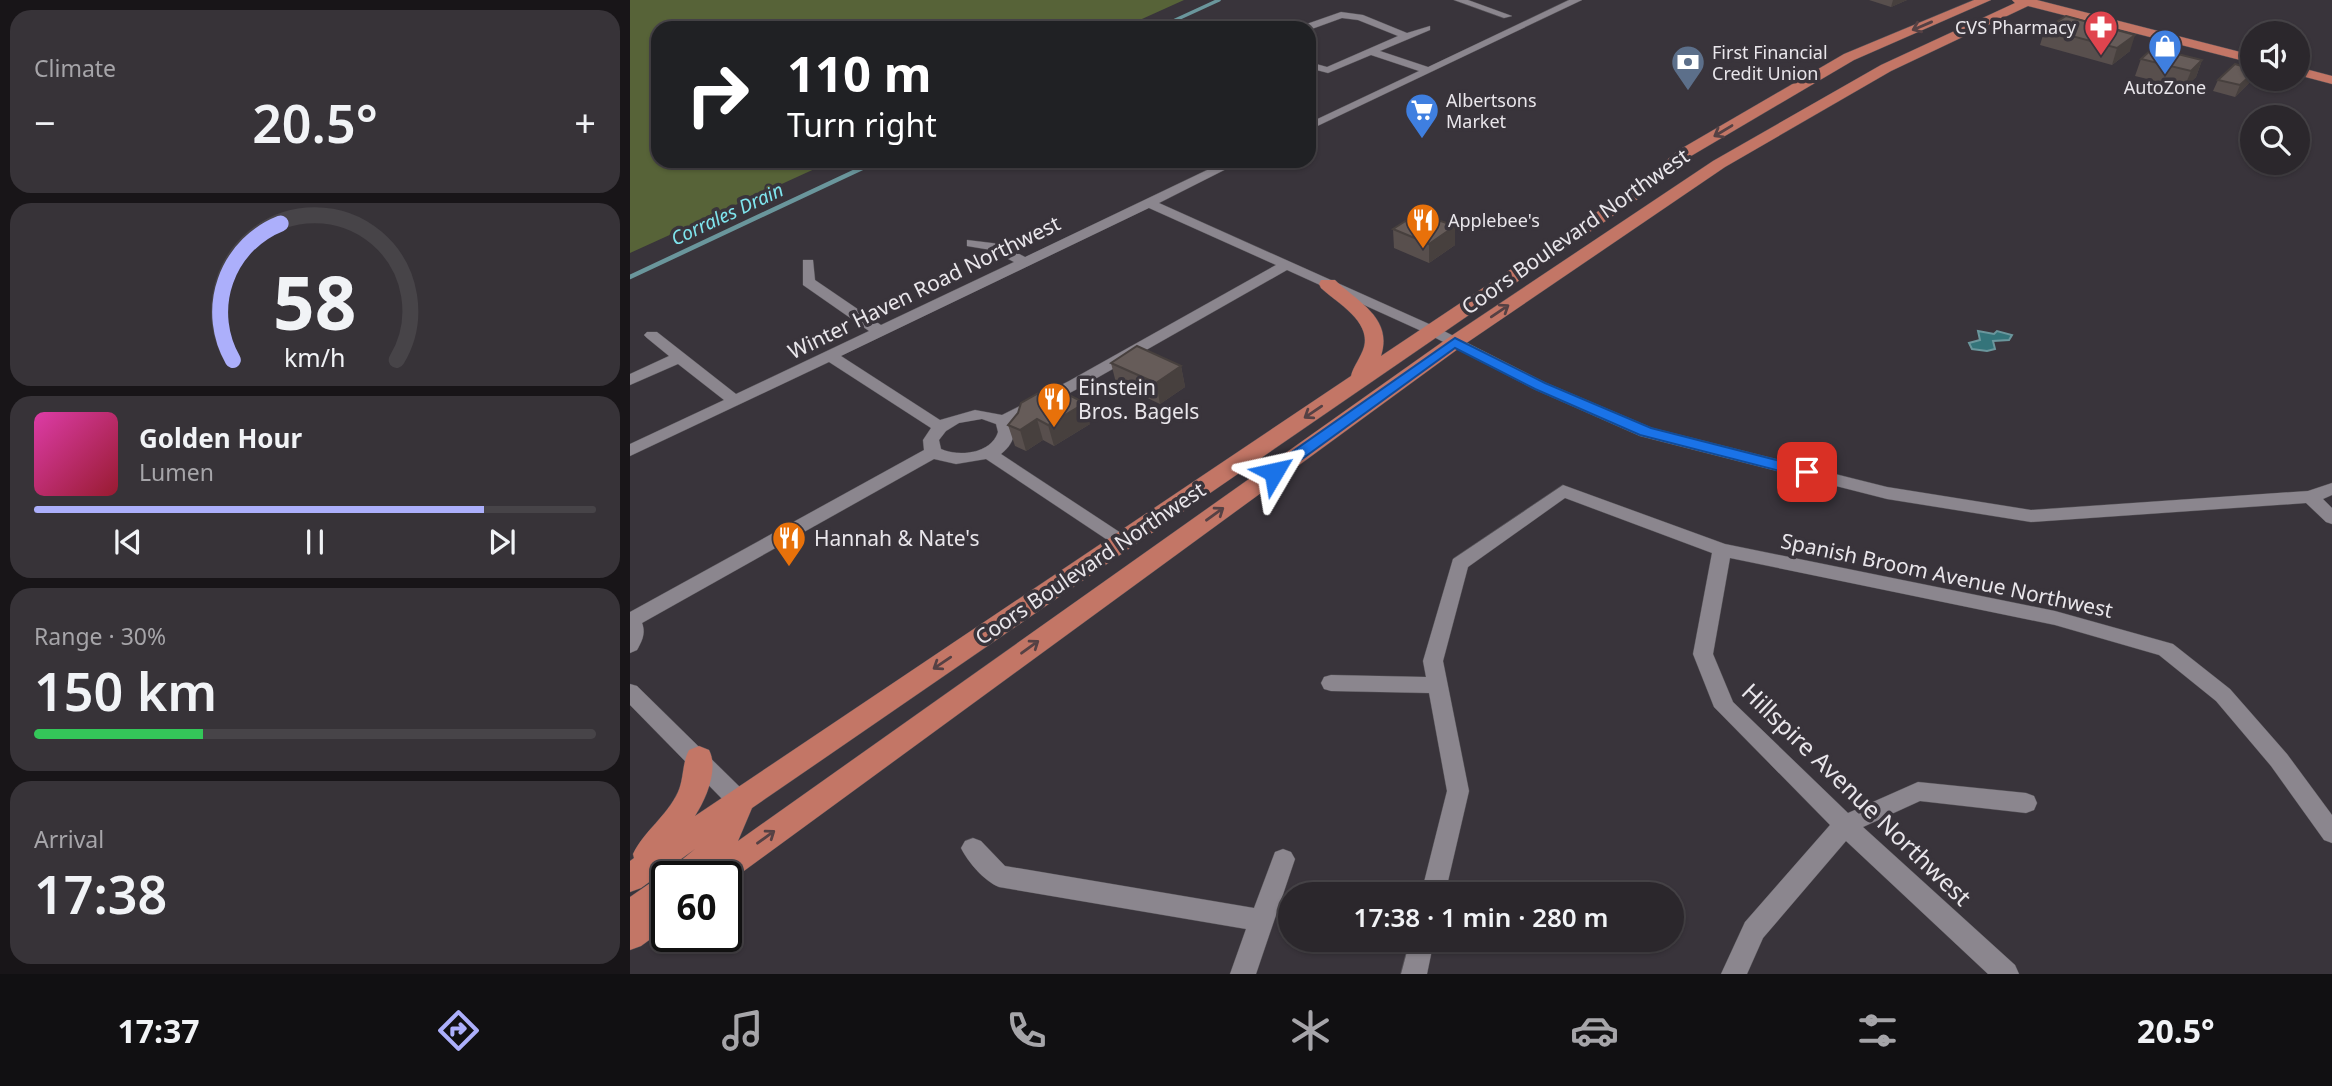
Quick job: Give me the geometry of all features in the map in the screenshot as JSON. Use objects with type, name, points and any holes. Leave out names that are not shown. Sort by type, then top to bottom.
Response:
[{"type":"main road","name":"Coors Boulevard Northwest","points":[[630,876],[1639,191],[1685,153],[1849,57],[1985,0]]},
{"type":"main road","points":[[2048,0],[2240,48]]},
{"type":"main road","name":"Coors Boulevard Northwest","points":[[733,861],[1455,342],[1719,163],[1886,68],[2024,1]]},
{"type":"main road","points":[[2024,1],[2240,56]]},
{"type":"main road","points":[[2310,68],[2330,76]]},
{"type":"main road","points":[[2310,73],[2330,76]]},
{"type":"main road","points":[[1328,284],[1345,303],[1364,316],[1375,330],[1374,354],[1353,385]]},
{"type":"main road","points":[[630,876],[669,830],[692,795],[699,758]]},
{"type":"main road","points":[[700,861],[735,821],[739,801]]},
{"type":"main road","points":[[630,915],[651,900]]},
{"type":"main road","points":[[630,935],[651,920]]},
{"type":"street","points":[[1459,0],[1507,16]]},
{"type":"street","points":[[1316,125],[1577,0]]},
{"type":"street","points":[[1316,24],[1366,6]]},
{"type":"street","points":[[1341,15],[1360,17],[1406,36]]},
{"type":"street","points":[[1316,67],[1328,70],[1426,28]]},
{"type":"street","points":[[1371,51],[1428,70]]},
{"type":"street","name":"Winter Haven Road Northwest","points":[[630,451],[1221,168]]},
{"type":"street","points":[[1147,202],[1433,331],[1540,386],[1646,432],[1887,493],[2031,516],[2310,497],[2332,489]]},
{"type":"street","points":[[972,243],[995,247],[1024,262]]},
{"type":"street","points":[[808,262],[808,282],[881,331]]},
{"type":"street","points":[[1003,421],[1075,384],[1285,266]]},
{"type":"street","points":[[652,335],[735,401]]},
{"type":"street","points":[[831,356],[940,427]]},
{"type":"street","points":[[630,380],[680,357]]},
{"type":"street","points":[[630,645],[635,634],[634,624],[630,619],[933,452],[955,460],[988,453],[1006,436],[1007,428],[1003,421],[994,416],[972,415],[940,427],[931,440],[933,452]]},
{"type":"street","points":[[988,453],[1121,541]]},
{"type":"street","name":"Spanish Broom Avenue Northwest","points":[[1437,685],[1433,661],[1460,564],[1563,491],[1722,550],[2055,618],[2166,649],[2223,695],[2279,760],[2332,832]]},
{"type":"street","points":[[2310,497],[2332,518]]},
{"type":"street","name":"Hillspire Avenue Northwest","points":[[1722,550],[1703,654],[1725,707],[1845,825],[2006,974]]},
{"type":"street","points":[[1331,683],[1437,685],[1458,791],[1436,882]]},
{"type":"street","points":[[630,692],[699,758],[739,801]]},
{"type":"street","points":[[1734,974],[1754,930],[1845,825],[1918,791],[2026,803]]},
{"type":"street","points":[[973,848],[999,876],[1261,920]]},
{"type":"street","points":[[1243,974],[1283,859]]},
{"type":"street","points":[[1414,974],[1419,952]]},
{"type":"green space","points":[[630,0],[1184,0],[1138,21],[651,21],[651,168],[817,168],[630,253]]},
{"type":"water","points":[[1978,331],[1994,334],[1997,331],[2012,335],[2009,340],[1993,341],[1995,349],[1972,349],[1969,343],[1980,340]]},
{"type":"building","points":[[2066,16],[2135,35],[2117,48],[2045,29]]},
{"type":"building","points":[[2153,48],[2202,60],[2191,71],[2141,59]]},
{"type":"building","points":[[2235,64],[2240,65],[2240,85],[2218,80]]},
{"type":"building","points":[[1418,213],[1455,226],[1429,244],[1393,229]]},
{"type":"building","points":[[1137,346],[1181,366],[1156,383],[1111,363]]},
{"type":"building","points":[[1051,386],[1085,403],[1048,425],[1037,419],[1020,430],[1008,425],[1018,413],[1021,403]]},
{"type":"waterway","name":"Corrales Drain","points":[[1173,21],[1219,0]]},
{"type":"waterway","name":"Corrales Drain","points":[[630,277],[862,168]]},
{"type":"place","name":"CVS Pharmacy","points":[[2101,57]]},
{"type":"place","name":"AutoZone","points":[[2165,76]]},
{"type":"place","name":"First Financial Credit Union","points":[[1688,92]]},
{"type":"place","name":"Albertsons Market","points":[[1422,140]]},
{"type":"place","name":"Applebee's","points":[[1423,250]]},
{"type":"place","name":"Einstein Bros. Bagels","points":[[1054,429]]},
{"type":"place","name":"Hannah & Nate's","points":[[789,568]]},
{"type":"route","points":[[1274,472],[1455,342],[1540,386],[1646,432],[1807,472]]}]
